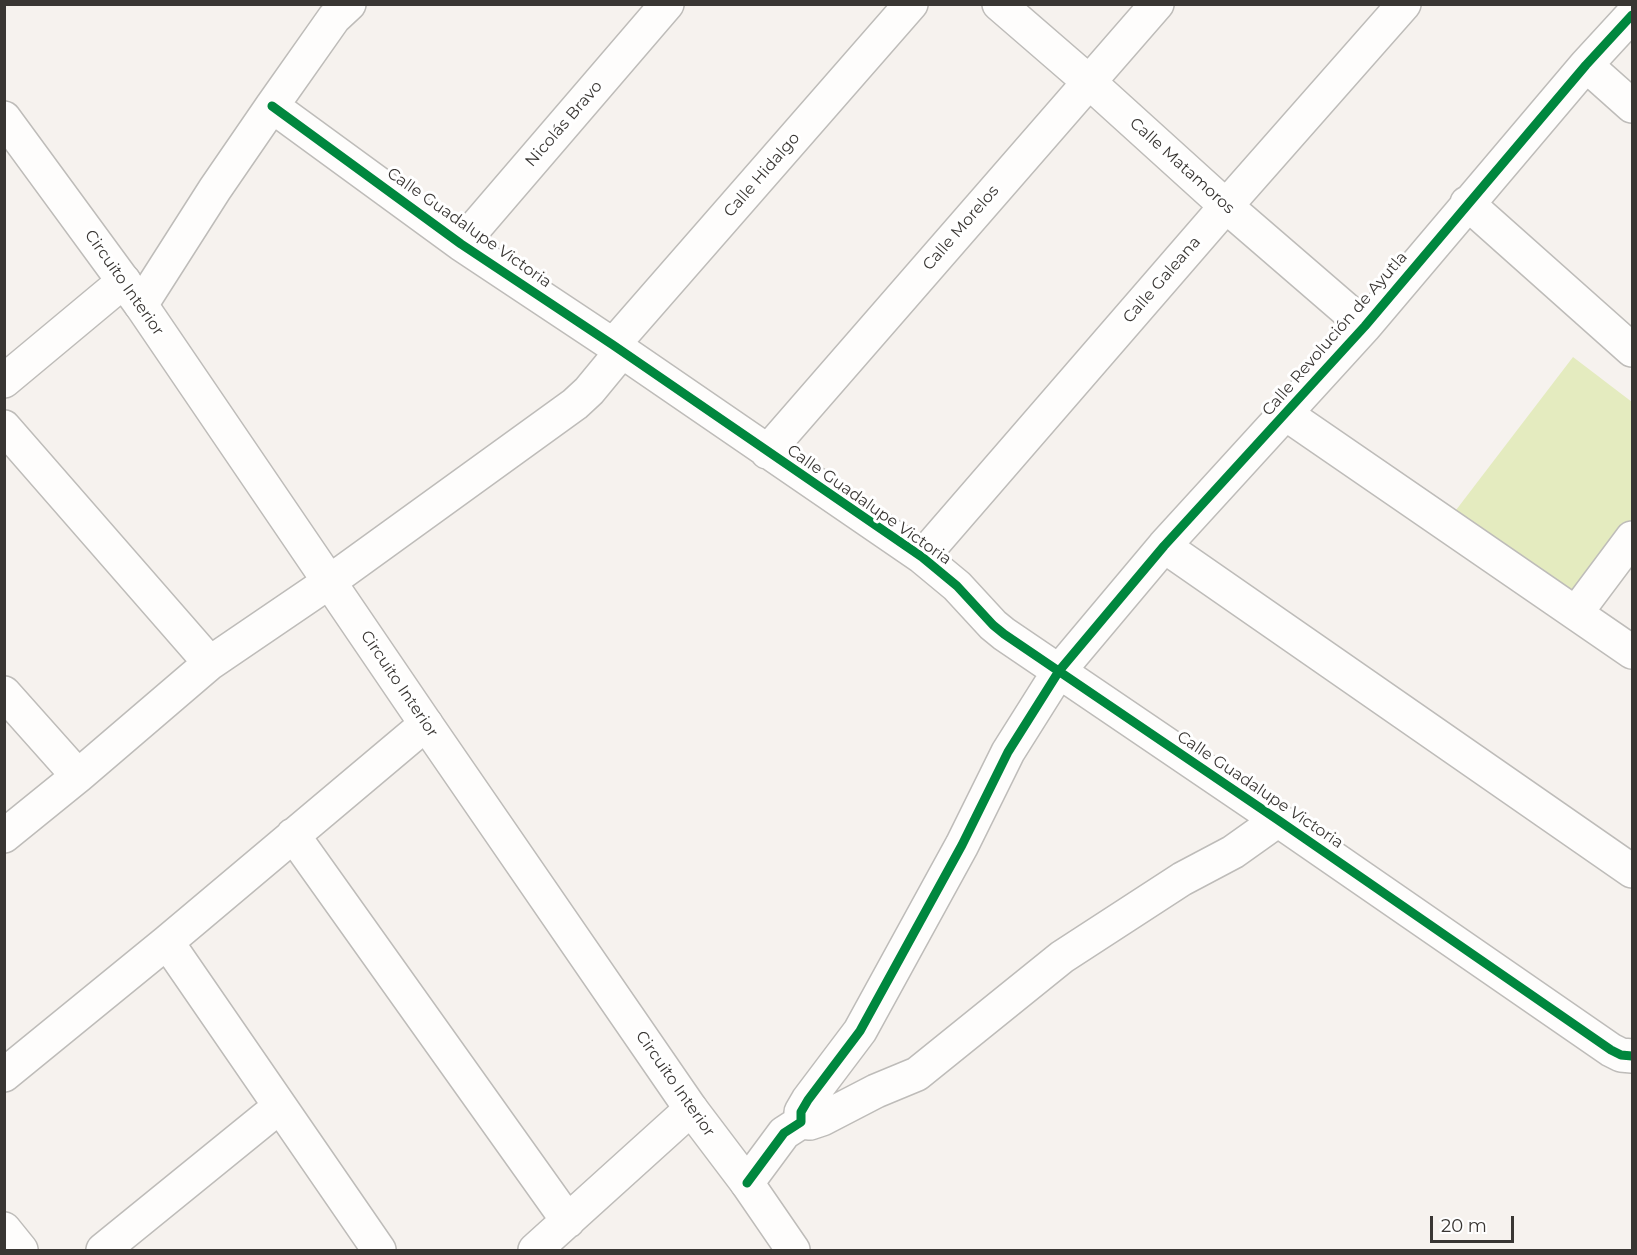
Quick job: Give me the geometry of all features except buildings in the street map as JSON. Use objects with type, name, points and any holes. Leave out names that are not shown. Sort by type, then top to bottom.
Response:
[{"type":"street","points":[[4,381],[132,293],[215,189],[334,18],[349,4]]},
{"type":"street","name":"Nicolás Bravo","points":[[461,244],[667,4]]},
{"type":"street","name":"Calle Hidalgo","points":[[4,836],[78,777],[210,663],[329,582],[582,398],[617,348],[910,4]]},
{"type":"street","name":"Calle Matamoros","points":[[999,4],[1365,326]]},
{"type":"street","name":"Calle Morelos","points":[[766,452],[1156,4]]},
{"type":"street","name":"Calle Galeana","points":[[922,557],[1404,4]]},
{"type":"street","name":"Calle Revolución de Ayutla","points":[[801,1122],[801,1112],[808,1100],[860,1031],[962,845],[1008,752],[1059,671],[1164,546],[1365,326],[1467,203],[1632,15]]},
{"type":"street","points":[[1586,65],[1632,106]]},
{"type":"street","name":"Calle Guadalupe Victoria","points":[[272,106],[461,244],[922,557],[957,586],[993,625],[1627,1056]]},
{"type":"street","name":"Circuito Interior","points":[[4,118],[132,293],[426,724],[692,1109],[747,1183],[790,1249]]},
{"type":"street","points":[[1467,203],[1632,350]]},
{"type":"street","points":[[1286,414],[1632,652]]},
{"type":"street","points":[[4,427],[210,663]]},
{"type":"street","points":[[1576,613],[1632,538]]},
{"type":"street","points":[[1164,546],[1632,871]]},
{"type":"street","points":[[4,693],[78,777]]},
{"type":"street","points":[[4,1075],[167,942],[426,724]]},
{"type":"street","points":[[747,1183],[784,1133],[801,1122],[810,1123],[822,1119],[917,1074],[1062,957],[1182,879],[1233,852],[1278,820]]},
{"type":"street","points":[[293,835],[568,1221]]},
{"type":"street","points":[[167,942],[379,1251]]},
{"type":"street","points":[[104,1251],[279,1107]]},
{"type":"street","points":[[534,1251],[692,1109]]},
{"type":"street","points":[[4,1229],[21,1251]]},
{"type":"green space","points":[[1573,357],[1632,402],[1632,519],[1569,603],[1453,514]]},
{"type":"cycle path","points":[[747,1183],[784,1133],[801,1122],[801,1112],[808,1100],[860,1031],[962,845],[1008,752],[1059,671],[1164,546],[1365,326],[1586,65],[1632,15]]},
{"type":"cycle path","points":[[272,106],[461,244],[613,345],[922,557],[957,586],[1004,634],[1611,1050],[1621,1055],[1632,1056]]}]
